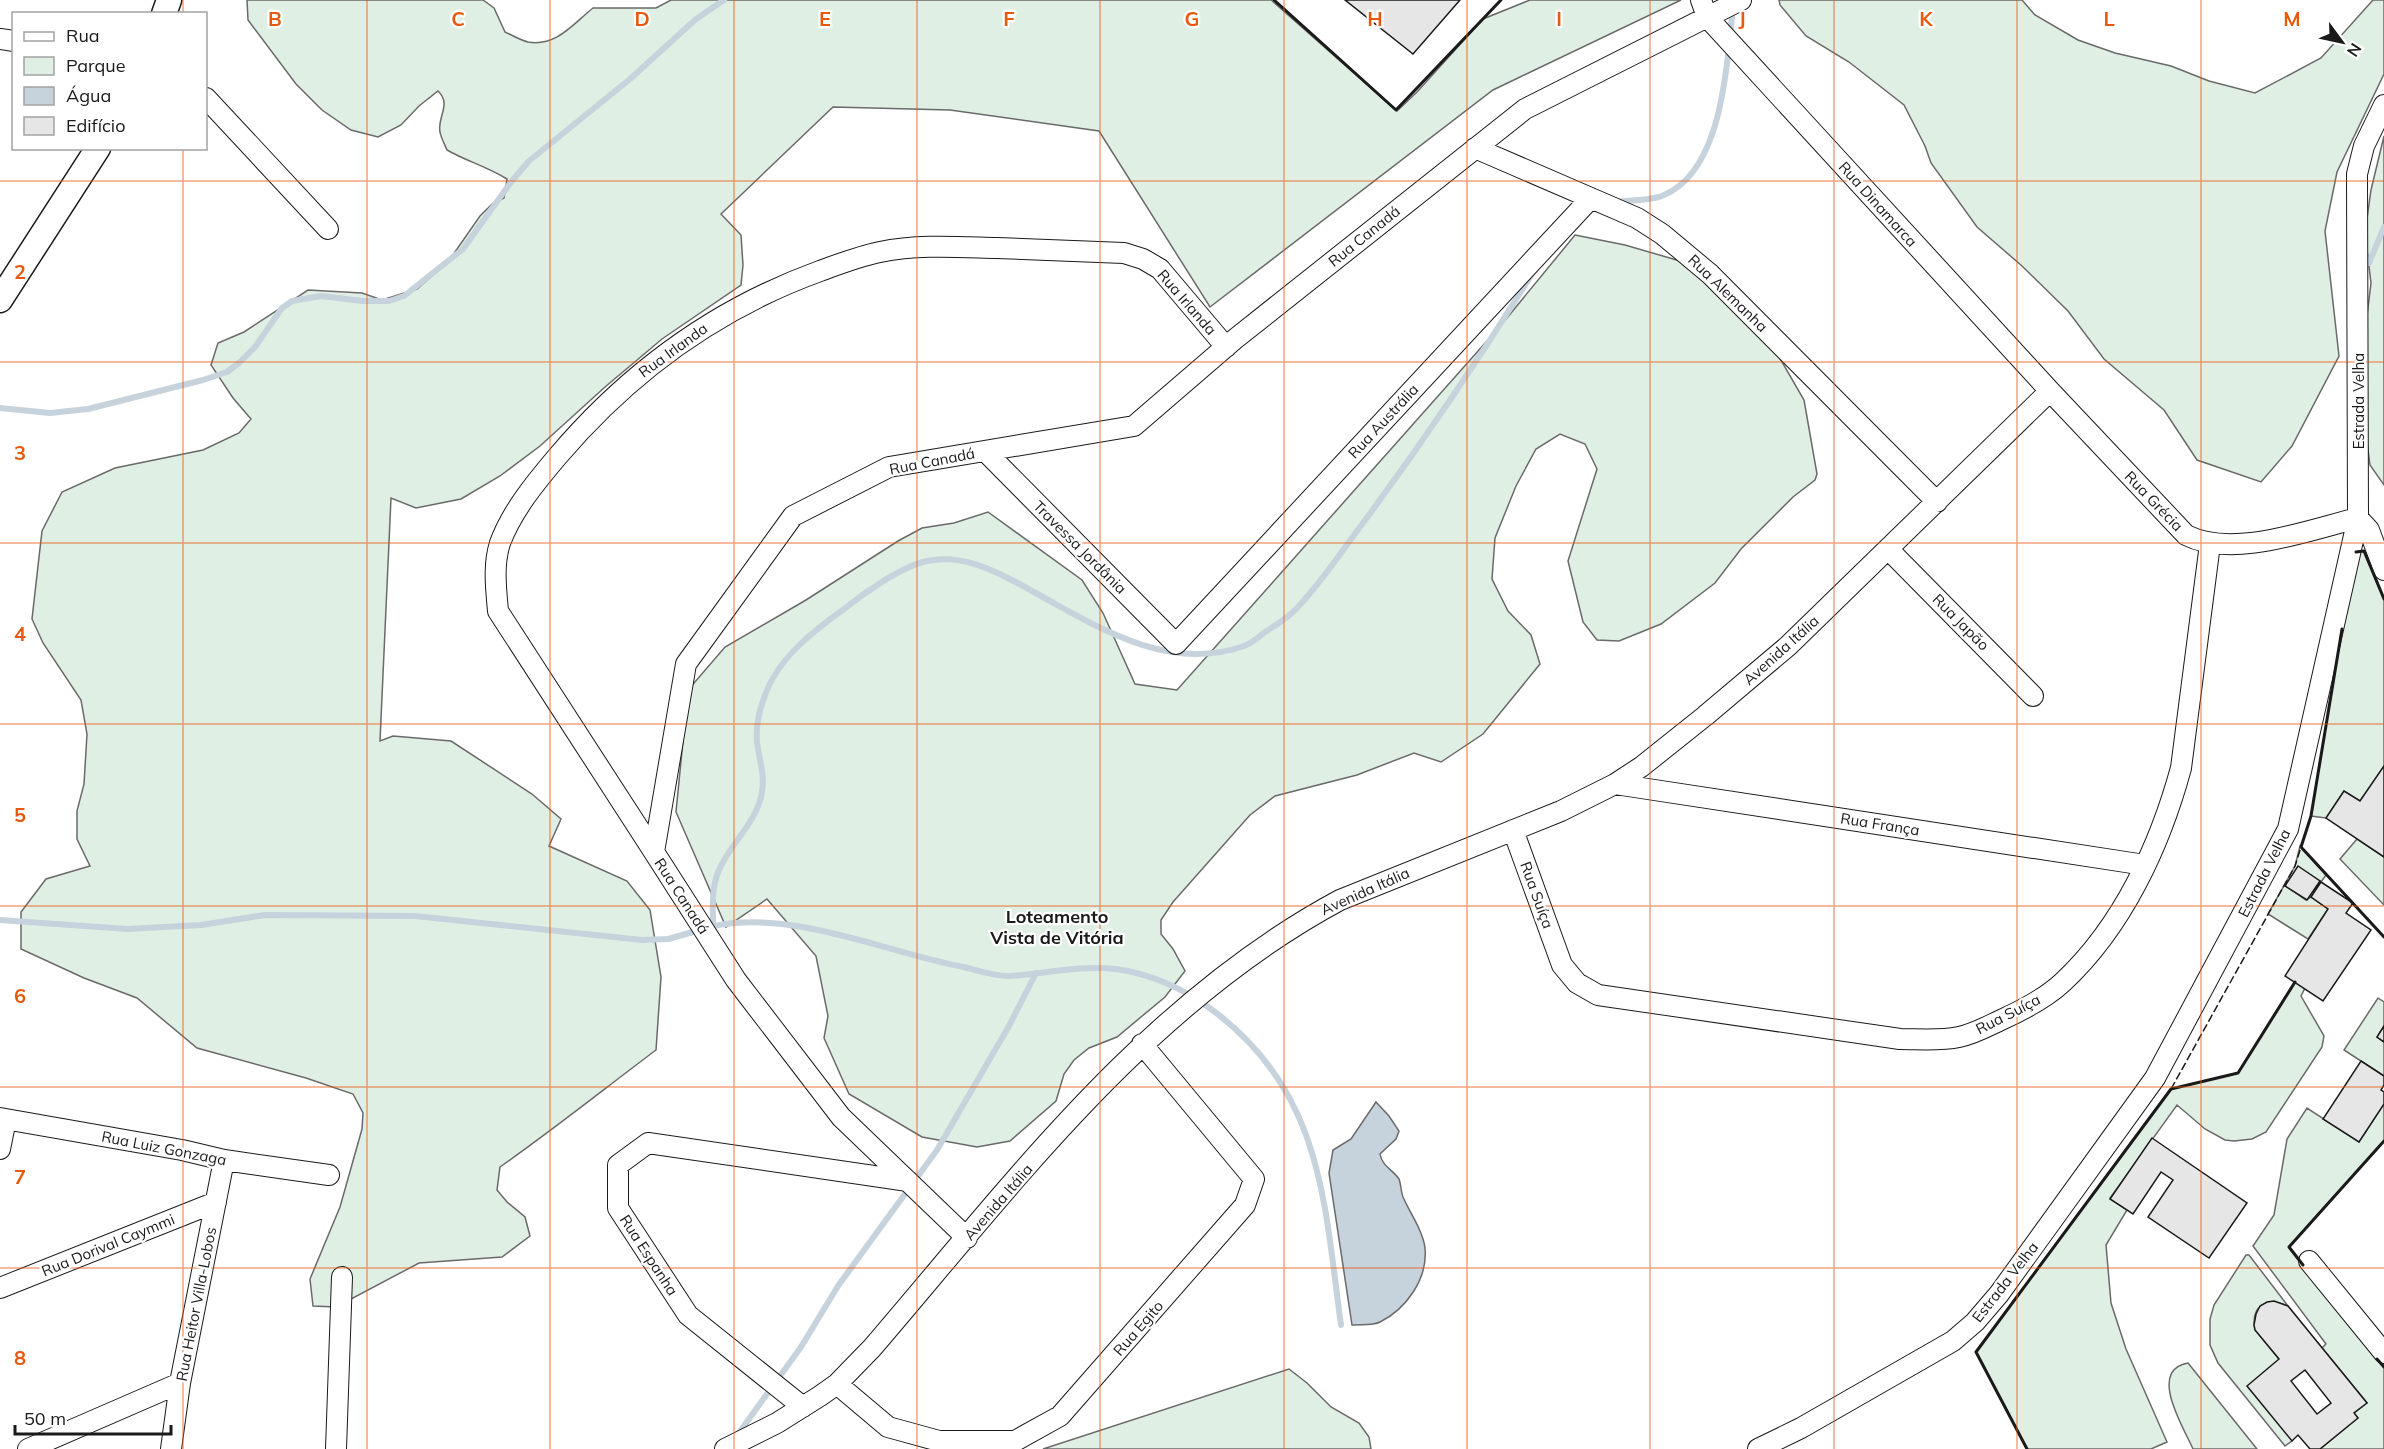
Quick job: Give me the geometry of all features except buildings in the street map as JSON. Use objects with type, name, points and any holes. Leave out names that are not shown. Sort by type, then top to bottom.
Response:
[{"type":"street","name":"Rua Canadá","points":[[967,1238],[841,1117],[736,980],[654,852],[686,664],[793,516],[889,467],[1134,426],[1227,347],[1525,109],[1704,8],[1741,0]]},
{"type":"street","name":"Rua Dinamarca","points":[[1704,8],[2050,391]]},
{"type":"street","points":[[207,99],[328,229]]},
{"type":"street","name":"Estrada Velha","points":[[1758,1449],[1801,1428],[1953,1341],[1975,1322],[2000,1293],[2155,1078],[2288,829],[2370,524],[2357,174],[2364,146],[2384,105]]},
{"type":"street","name":"Rua Alemanha","points":[[1475,148],[1637,218],[1686,252],[1936,502]]},
{"type":"street","points":[[0,300],[97,150]]},
{"type":"street","name":"Rua Austrália","points":[[1176,644],[1591,198]]},
{"type":"street","name":"Rua Irlanda","points":[[654,852],[498,610],[495,575],[500,545],[512,517],[586,422],[634,378],[679,343],[730,310],[778,286],[879,252],[924,246],[1124,253],[1143,259],[1160,269],[1227,347]]},
{"type":"street","name":"Avenida Itália","points":[[725,1449],[803,1407],[837,1384],[872,1348],[1078,1108],[1142,1044],[1252,955],[1310,916],[1340,900],[1561,811],[1615,784],[1641,767],[1788,646],[2050,391]]},
{"type":"street","name":"Rua Grécia","points":[[2050,391],[2177,527],[2186,534],[2210,544],[2224,545],[2370,524]]},
{"type":"street","name":"Travessa Jordânia","points":[[985,451],[1176,644]]},
{"type":"street","points":[[2370,524],[2384,570]]},
{"type":"street","name":"Rua Suíça","points":[[1513,830],[1562,965],[1577,983],[1588,990],[1610,998],[1900,1039],[1932,1040],[1959,1037],[1993,1024],[2043,997],[2062,983],[2087,958],[2124,904],[2145,865],[2172,802],[2181,768],[2210,544]]},
{"type":"street","name":"Rua Japão","points":[[1888,549],[2033,696]]},
{"type":"street","name":"Rua França","points":[[1615,784],[2145,865]]},
{"type":"street","name":"Rua Egito","points":[[837,1384],[888,1427],[939,1441],[1015,1441],[1060,1416],[1245,1205],[1254,1179],[1142,1044]]},
{"type":"street","points":[[0,1149],[3,1119]]},
{"type":"street","name":"Rua Luiz Gonzaga","points":[[3,1119],[182,1150],[224,1160],[329,1176]]},
{"type":"street","name":"Rua Espanha","points":[[803,1407],[688,1315],[618,1208],[618,1165],[648,1143],[908,1181]]},
{"type":"street","name":"Rua Heitor Villa-Lobos","points":[[171,1449],[180,1383],[224,1160]]},
{"type":"street","name":"Rua Dorival Caymmi","points":[[0,1288],[216,1202]]},
{"type":"street","points":[[2309,1261],[2382,1346]]},
{"type":"street","points":[[336,1449],[342,1277]]},
{"type":"street","points":[[28,1449],[180,1383]]},
{"type":"green space","points":[[247,0],[483,0],[494,8],[505,32],[528,42],[538,43],[564,33],[593,8],[656,8],[671,0],[1271,0],[1397,111],[1483,19],[1530,0],[1681,0],[1493,90],[1210,307],[1099,131],[950,110],[833,107],[721,214],[741,235],[743,265],[741,285],[662,339],[540,446],[500,476],[461,499],[416,508],[391,498],[380,741],[393,736],[451,741],[532,794],[561,819],[549,846],[627,881],[650,910],[661,977],[656,1050],[500,1167],[497,1190],[525,1217],[530,1236],[502,1257],[419,1263],[336,1307],[313,1306],[310,1279],[340,1207],[362,1129],[363,1113],[353,1094],[306,1078],[197,1048],[137,998],[84,978],[21,949],[21,912],[46,879],[90,866],[77,839],[77,811],[84,784],[87,734],[81,700],[43,643],[32,619],[42,531],[62,492],[115,468],[203,450],[239,433],[251,419],[233,398],[211,365],[218,343],[244,332],[308,290],[362,293],[382,300],[417,289],[448,262],[480,216],[492,204],[504,198],[507,179],[447,150],[440,132],[444,101],[438,91],[419,106],[401,125],[378,137],[351,130],[322,110],[296,84],[248,20]]},
{"type":"green space","points":[[1779,0],[2022,0],[2035,15],[2078,40],[2115,53],[2171,66],[2209,81],[2255,93],[2321,58],[2373,0],[2384,0],[2384,74],[2337,172],[2325,231],[2339,356],[2292,446],[2261,482],[2197,460],[2164,410],[2104,359],[2068,311],[2022,266],[1977,227],[1931,163],[1904,105],[1849,62],[1806,36],[1780,5]]},
{"type":"green space","points":[[2384,136],[2384,485],[2370,465],[2359,382],[2371,283],[2365,233],[2371,190]]},
{"type":"green space","points":[[1575,235],[1625,245],[1680,261],[1733,299],[1778,355],[1804,400],[1817,474],[1815,480],[1793,497],[1741,549],[1715,583],[1661,624],[1619,641],[1597,640],[1583,622],[1568,561],[1597,469],[1585,444],[1560,434],[1536,449],[1516,486],[1495,538],[1492,579],[1508,611],[1531,635],[1540,664],[1483,734],[1441,762],[1414,753],[1357,775],[1275,796],[1250,815],[1173,902],[1161,920],[1161,934],[1173,949],[1185,971],[1165,997],[1117,1037],[1089,1048],[1074,1060],[1064,1074],[1056,1101],[1010,1141],[977,1147],[922,1137],[849,1094],[824,1038],[828,1016],[816,956],[767,899],[726,927],[676,812],[688,690],[725,647],[806,600],[898,541],[922,528],[954,523],[988,512],[1082,580],[1103,613],[1135,684],[1177,690],[1502,324]]},
{"type":"green space","points":[[2364,551],[2384,599],[2384,766],[2360,801],[2344,791],[2326,818],[2311,816],[2355,552]]},
{"type":"green space","points":[[2357,839],[2384,857],[2384,905],[2340,859]]},
{"type":"green space","points":[[2300,846],[2326,875],[2321,882],[2298,867],[2286,886],[2306,900],[2311,897],[2328,909],[2308,939],[2268,914],[2295,866]]},
{"type":"green space","points":[[2295,982],[2305,988],[2301,996],[2324,1036],[2322,1047],[2266,1132],[2252,1139],[2225,1140],[2205,1129],[2177,1105],[2110,1198],[2127,1210],[2106,1245],[2111,1303],[2126,1349],[2167,1442],[2151,1449],[2027,1449],[1976,1352],[2171,1089],[2238,1073]]},
{"type":"green space","points":[[2378,998],[2384,1002],[2384,1026],[2377,1037],[2384,1042],[2384,1076],[2344,1050]]},
{"type":"green space","points":[[2384,1104],[2384,1141],[2289,1247],[2384,1362],[2384,1449],[2320,1449],[2358,1418],[2354,1413],[2367,1403],[2322,1348],[2326,1344],[2253,1246],[2274,1215],[2287,1139],[2307,1108],[2359,1142]]},
{"type":"green space","points":[[2246,1255],[2249,1255],[2288,1306],[2274,1302],[2262,1305],[2255,1314],[2254,1321],[2255,1330],[2279,1359],[2292,1441],[2285,1446],[2218,1363],[2210,1345],[2210,1319],[2214,1305]]},
{"type":"green space","points":[[2188,1363],[2257,1449],[2193,1449],[2177,1414],[2169,1388],[2170,1376],[2176,1368]]},
{"type":"green space","points":[[1289,1369],[1331,1407],[1359,1423],[1369,1437],[1371,1449],[1043,1449]]},
{"type":"water","points":[[1376,1102],[1399,1131],[1396,1139],[1380,1154],[1385,1165],[1399,1179],[1403,1197],[1422,1235],[1425,1260],[1419,1282],[1398,1309],[1377,1323],[1352,1325],[1329,1173],[1333,1150],[1351,1139]]},
{"type":"waterway","points":[[0,408],[50,413],[88,409],[203,380],[227,372],[240,362],[255,347],[282,308],[292,301],[321,296],[363,301],[389,301],[404,296],[463,249],[511,182],[529,161],[630,79],[696,19],[724,0]]},
{"type":"waterway","points":[[1730,36],[1733,7]]},
{"type":"waterway","points":[[1614,202],[1659,197],[1681,185],[1695,170],[1713,131],[1724,87],[1729,46]]},
{"type":"waterway","points":[[2369,263],[2384,227]]},
{"type":"waterway","points":[[713,926],[716,877],[724,860],[755,813],[762,792],[757,737],[758,720],[764,698],[777,671],[786,659],[820,627],[872,588],[895,574],[917,564],[940,559],[965,562],[989,569],[1102,629],[1157,649],[1186,654],[1215,653],[1247,645],[1289,615],[1322,578],[1429,431],[1532,274]]},
{"type":"waterway","points":[[0,920],[127,929],[201,925],[265,915],[415,916],[642,940],[668,939],[700,930]]},
{"type":"waterway","points":[[710,927],[740,923],[771,923],[803,927],[1002,976],[1089,968],[1130,971],[1168,984],[1192,997],[1215,1012],[1251,1044],[1278,1078],[1298,1115],[1312,1153],[1322,1194],[1341,1325]]},
{"type":"waterway","points":[[736,1437],[801,1347],[838,1286],[937,1150],[1009,1026],[1036,973]]},
{"type":"fence","points":[[2171,1089],[2295,866],[2301,847]]},
{"type":"wall","points":[[1274,0],[1396,110],[1501,0]]},
{"type":"wall","points":[[2356,552],[2364,551],[2384,599]]},
{"type":"wall","points":[[2342,629],[2311,816],[2301,847],[2384,937]]},
{"type":"wall","points":[[2027,1449],[1976,1352],[2171,1089],[2238,1073],[2295,982]]},
{"type":"wall","points":[[2303,1265],[2289,1247],[2384,1141]]},
{"type":"wall","points":[[2377,1359],[2384,1367]]},
{"type":"district","name":"Loteamento Vista de Vitória","points":[[1057,926]]}]
